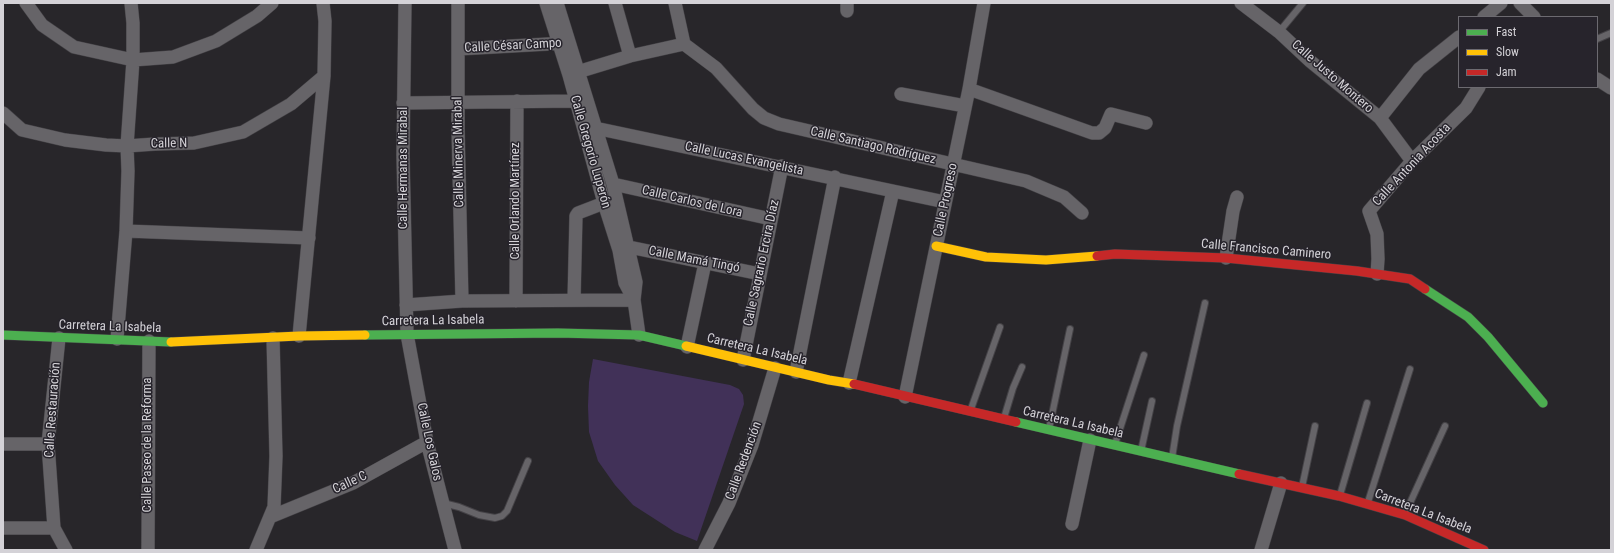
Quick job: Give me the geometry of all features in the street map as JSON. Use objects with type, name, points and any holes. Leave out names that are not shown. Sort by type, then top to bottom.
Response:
[{"type":"main road","name":"Calle Francisco Caminero","points":[[936,246],[986,257],[1046,260],[1115,254],[1226,258],[1377,274],[1410,279],[1468,317],[1488,338],[1543,403]]},
{"type":"main road","name":"Carretera La Isabela","points":[[3,335],[167,342],[299,336],[407,334],[558,333],[639,335],[775,368],[849,383],[1048,431],[1339,496],[1405,515],[1484,550]]},
{"type":"street","points":[[26,3],[42,25],[74,47],[133,60],[173,57],[216,41],[257,16],[272,3]]},
{"type":"street","points":[[117,339],[126,231],[128,171],[127,146],[134,23],[131,3]]},
{"type":"street","points":[[299,336],[324,76],[325,21],[323,3]]},
{"type":"street","name":"Calle Hermanas Mirabal","points":[[405,3],[404,103],[407,334]]},
{"type":"street","name":"Calle Minerva Mirabal","points":[[458,3],[458,102],[462,301]]},
{"type":"street","name":"Calle Gregorio Luperón","points":[[546,3],[564,44],[595,128],[613,184],[636,282],[634,300],[639,335]]},
{"type":"street","name":"Calle Gregorio Luperón","points":[[557,3],[564,44]]},
{"type":"street","points":[[615,3],[630,56]]},
{"type":"street","points":[[574,73],[630,56],[684,44],[675,3]]},
{"type":"street","name":"Calle Progreso","points":[[905,397],[965,106],[984,3]]},
{"type":"street","name":"Calle Justo Montero","points":[[1241,3],[1279,32],[1310,61],[1380,118],[1412,161]]},
{"type":"street","points":[[1485,16],[1502,3]]},
{"type":"street","points":[[1520,3],[1533,16]]},
{"type":"street","points":[[1380,118],[1419,69],[1458,38]]},
{"type":"street","name":"Calle César Campo","points":[[458,49],[564,44]]},
{"type":"street","name":"Calle Santiago Rodríguez","points":[[684,44],[716,68],[753,109],[764,118],[779,124],[1026,181],[1064,197],[1082,213]]},
{"type":"street","name":"Calle Gregorio Luperón","points":[[574,73],[575,101],[619,250],[625,283],[634,300]]},
{"type":"street","name":"Calle N","points":[[3,113],[22,130],[65,140],[127,146],[194,143],[243,132],[291,104],[324,76]]},
{"type":"street","points":[[1598,80],[1611,88]]},
{"type":"street","name":"Calle Antonia Acosta","points":[[1377,274],[1377,234],[1369,211],[1412,161],[1466,108],[1478,88]]},
{"type":"street","points":[[968,89],[1092,133],[1099,133],[1105,128],[1111,114],[1146,123]]},
{"type":"street","points":[[901,94],[965,106]]},
{"type":"street","name":"Calle Orlando Martínez","points":[[516,301],[517,101]]},
{"type":"street","points":[[404,103],[575,101]]},
{"type":"street","points":[[3,127],[22,130]]},
{"type":"street","name":"Calle Lucas Evangelista","points":[[595,128],[835,177],[945,202]]},
{"type":"street","name":"Calle Sagrario Ercira Díaz","points":[[742,360],[782,166]]},
{"type":"street","points":[[796,372],[835,177]]},
{"type":"street","name":"Calle Carlos de Lora","points":[[613,184],[771,219]]},
{"type":"street","points":[[849,383],[893,191]]},
{"type":"street","points":[[1226,258],[1233,211],[1237,197]]},
{"type":"street","points":[[574,300],[576,216],[578,213],[604,203]]},
{"type":"street","points":[[126,231],[309,238]]},
{"type":"street","name":"Calle Mamá Tingó","points":[[629,247],[760,274]]},
{"type":"street","points":[[687,347],[705,262]]},
{"type":"street","points":[[406,306],[462,301],[634,300]]},
{"type":"street","name":"Calle Los Galos","points":[[407,334],[427,442],[453,549]]},
{"type":"street","name":"Calle Restauración","points":[[59,338],[48,444],[54,528],[66,550]]},
{"type":"street","points":[[256,550],[274,507],[276,456],[274,338]]},
{"type":"street","name":"Calle Paseo de la Reforma","points":[[148,550],[149,341]]},
{"type":"street","name":"Calle Redención","points":[[705,550],[729,503],[752,446],[775,368]]},
{"type":"street","points":[[1072,524],[1090,440]]},
{"type":"street","name":"Calle C","points":[[270,517],[353,483],[427,442]]},
{"type":"street","points":[[3,444],[48,444]]},
{"type":"street","points":[[1261,550],[1281,483]]},
{"type":"street","points":[[3,528],[54,528]]},
{"type":"lane","points":[[1279,32],[1303,3]]},
{"type":"lane","points":[[1598,39],[1611,33]]},
{"type":"lane","points":[[1172,459],[1177,426],[1205,304]]},
{"type":"lane","points":[[970,413],[1000,327]]},
{"type":"lane","points":[[1048,431],[1070,329]]},
{"type":"lane","points":[[1114,446],[1144,355]]},
{"type":"lane","points":[[1004,420],[1013,388],[1022,367]]},
{"type":"lane","points":[[1368,504],[1410,369]]},
{"type":"lane","points":[[1140,452],[1152,401]]},
{"type":"lane","points":[[1339,496],[1367,403]]},
{"type":"lane","points":[[1301,488],[1315,426]]},
{"type":"lane","points":[[1405,515],[1445,426]]},
{"type":"lane","points":[[442,503],[459,507],[479,516],[495,518],[502,516],[507,511],[528,461]]},
{"type":"shaded area","points":[[593,359],[730,385],[739,389],[743,395],[744,404],[697,541],[675,532],[633,505],[615,485],[598,461],[589,432],[589,382]]},
{"type":"traffic: fast","points":[[1425,289],[1468,317],[1488,337],[1543,403]]},
{"type":"traffic: fast","points":[[365,335],[558,333],[639,335],[686,346]]},
{"type":"traffic: fast","points":[[3,335],[171,342]]},
{"type":"traffic: fast","points":[[1016,422],[1239,474]]},
{"type":"traffic: slow","points":[[936,246],[986,257],[1046,260],[1097,256]]},
{"type":"traffic: slow","points":[[171,342],[299,336],[365,335]]},
{"type":"traffic: slow","points":[[686,346],[829,380],[854,384]]},
{"type":"traffic: jam","points":[[1097,256],[1115,254],[1226,258],[1357,271],[1410,279],[1425,289]]},
{"type":"traffic: jam","points":[[854,384],[1016,422]]},
{"type":"traffic: jam","points":[[1239,474],[1339,496],[1405,515],[1484,550]]}]
